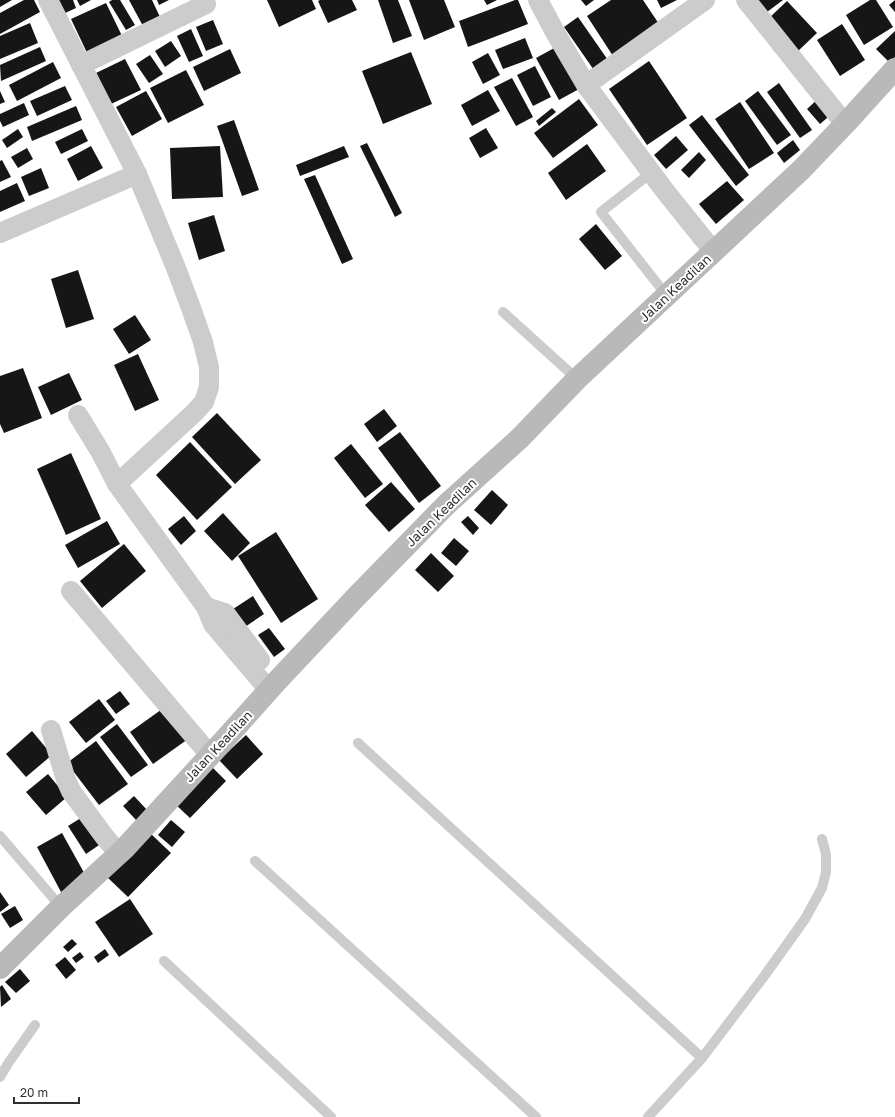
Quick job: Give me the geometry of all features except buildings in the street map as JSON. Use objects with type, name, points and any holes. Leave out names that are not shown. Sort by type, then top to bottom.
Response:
[{"type":"main road","name":"Jalan Keadilan","points":[[2,961],[118,854],[273,685],[446,505],[519,439],[577,378],[801,170],[895,69]]},
{"type":"street","points":[[48,0],[137,174],[176,268],[203,342],[209,367],[209,387],[204,402],[194,414],[117,484]]},
{"type":"street","points":[[538,0],[586,85],[714,252]]},
{"type":"street","points":[[586,85],[706,0]]},
{"type":"street","points":[[746,0],[845,124]]},
{"type":"street","points":[[81,65],[206,4]]},
{"type":"street","points":[[0,233],[137,174]]},
{"type":"street","points":[[78,415],[100,451],[117,484],[206,607],[213,624],[273,685]]},
{"type":"street","points":[[71,591],[210,755]]},
{"type":"street","points":[[51,730],[66,780],[71,791],[118,854]]},
{"type":"lane","points":[[652,172],[601,212],[667,296]]},
{"type":"lane","points":[[503,312],[577,378]]},
{"type":"lane","points":[[358,744],[702,1058]]},
{"type":"lane","points":[[0,836],[61,907]]},
{"type":"lane","points":[[648,1117],[702,1058],[765,975],[805,919],[822,888],[826,872],[826,854],[822,838]]},
{"type":"lane","points":[[255,861],[536,1117]]},
{"type":"lane","points":[[164,961],[331,1117]]},
{"type":"lane","points":[[0,1076],[35,1025]]}]
